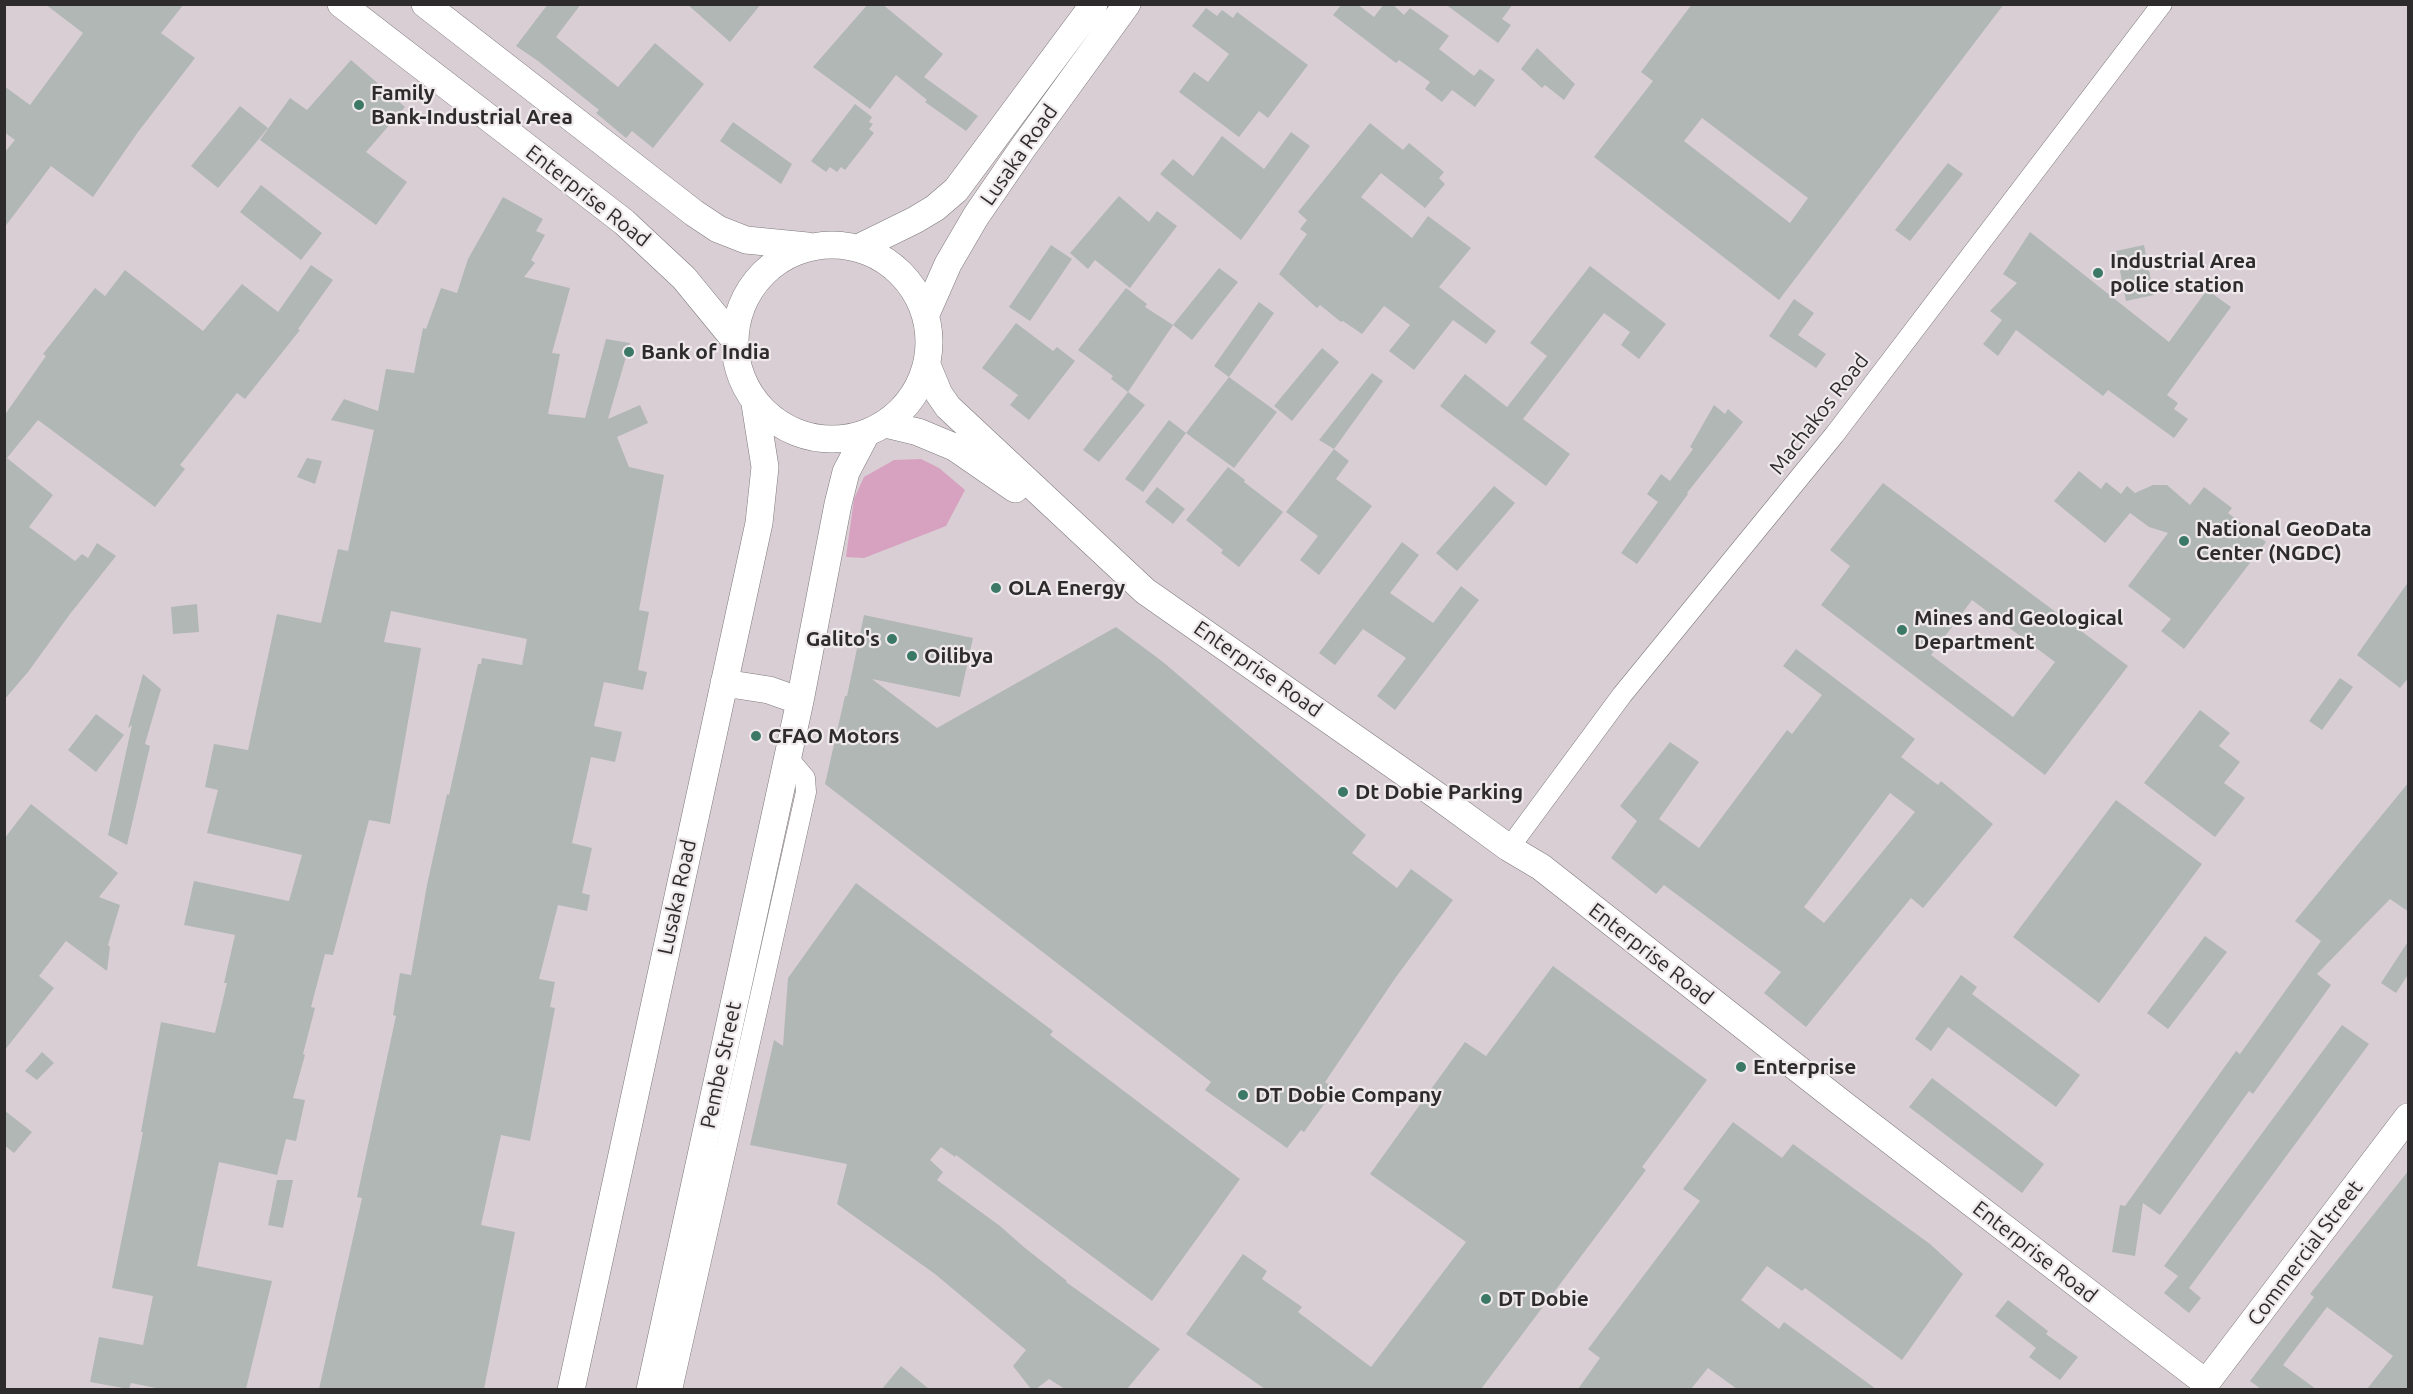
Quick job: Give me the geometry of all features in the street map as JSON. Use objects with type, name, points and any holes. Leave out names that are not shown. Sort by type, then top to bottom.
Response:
[{"type":"main road","name":"Enterprise Road","points":[[341,4],[624,222],[684,278],[734,339]]},
{"type":"main road","points":[[425,4],[694,213],[718,229],[746,240],[812,247]]},
{"type":"main road","name":"Lusaka Road","points":[[858,248],[915,220],[935,208],[956,190],[986,153],[1094,4]]},
{"type":"main road","name":"Lusaka Road","points":[[926,314],[948,264],[976,216],[1127,4]]},
{"type":"main road","points":[[833,244],[858,248],[881,257],[900,272],[916,291],[926,314],[930,339],[927,365],[918,388],[904,408],[875,429],[842,439],[818,439],[794,433],[773,421],[755,404],[739,373],[734,339],[738,313],[749,290],[766,270],[787,255],[812,247],[833,244]]},
{"type":"main road","name":"Enterprise Road","points":[[927,365],[939,394],[948,407],[1145,591],[1440,797],[1509,848],[1541,867],[2208,1387]]},
{"type":"main road","name":"Lusaka Road","points":[[571,1389],[578,1346],[759,523],[765,467],[755,404]]},
{"type":"main road","name":"Enterprise Road","points":[[875,429],[918,432],[954,447],[1044,511],[1080,530]]},
{"type":"main road","points":[[651,1389],[688,1270],[840,494],[846,472],[875,429]]},
{"type":"main road","points":[[724,683],[769,690],[800,701]]},
{"type":"main road","name":"Commercial Street","points":[[2208,1387],[2409,1117]]},
{"type":"street","name":"Machakos Road","points":[[1509,848],[1622,695],[1835,434],[2162,4]]},
{"type":"street","points":[[672,1389],[688,1270]]},
{"type":"shaded area","points":[[5,5],[2408,5],[2408,1389],[5,1390]]},
{"type":"shaded area","points":[[921,459],[939,468],[965,490],[946,526],[864,558],[846,557],[854,499],[864,477],[894,460]]},
{"type":"building","points":[[45,4],[184,4],[161,33],[195,58],[138,132],[93,197],[51,166],[4,228],[4,153],[15,140],[4,132],[4,86],[30,105],[83,33]]},
{"type":"building","points":[[548,4],[581,4],[556,37],[618,87],[655,43],[704,84],[653,148],[632,131],[626,138],[596,113],[599,110],[516,46]]},
{"type":"building","points":[[687,4],[761,4],[730,42]]},
{"type":"building","points":[[868,4],[882,4],[943,54],[924,77],[978,116],[966,131],[925,102],[927,100],[896,75],[870,109],[813,67]]},
{"type":"building","points":[[1342,4],[1357,4],[1374,17],[1384,4],[1392,4],[1404,15],[1410,8],[1449,36],[1439,49],[1474,76],[1480,69],[1495,80],[1475,107],[1452,90],[1442,102],[1425,89],[1430,82],[1399,60],[1396,63],[1333,15]]},
{"type":"building","points":[[1445,4],[1513,4],[1502,19],[1511,25],[1498,43]]},
{"type":"building","points":[[1692,4],[2004,4],[1779,300],[1594,157],[1653,81],[1641,72]],"holes":[[[1702,118],[1808,198],[1790,223],[1684,141]]]},
{"type":"building","points":[[1206,8],[1217,16],[1222,10],[1233,18],[1237,12],[1308,65],[1268,118],[1259,111],[1239,137],[1179,92],[1194,72],[1208,82],[1229,54],[1192,26]]},
{"type":"building","points":[[1537,48],[1575,84],[1564,100],[1545,85],[1542,88],[1521,69]]},
{"type":"building","points":[[351,60],[405,107],[366,152],[407,182],[376,225],[260,140],[290,98],[307,110]]},
{"type":"building","points":[[855,104],[872,117],[869,122],[873,124],[869,129],[874,133],[845,170],[841,167],[837,172],[830,167],[826,172],[811,161]]},
{"type":"building","points":[[240,106],[268,128],[218,188],[191,166]]},
{"type":"building","points":[[733,122],[792,164],[781,184],[720,141]]},
{"type":"building","points":[[1370,123],[1403,150],[1409,143],[1444,172],[1439,178],[1445,184],[1425,208],[1381,173],[1361,197],[1412,238],[1428,216],[1471,248],[1439,287],[1496,331],[1486,344],[1453,320],[1414,370],[1389,351],[1410,325],[1384,306],[1362,334],[1343,321],[1341,322],[1320,305],[1317,308],[1279,274],[1307,234],[1300,229],[1307,220],[1298,212]]},
{"type":"building","points":[[1291,132],[1310,146],[1241,240],[1160,174],[1173,159],[1193,176],[1222,136],[1264,169]]},
{"type":"building","points":[[1948,163],[1963,174],[1910,241],[1895,230]]},
{"type":"building","points":[[261,185],[322,233],[301,260],[240,212]]},
{"type":"building","points":[[1119,196],[1149,222],[1157,211],[1177,226],[1130,288],[1095,260],[1088,269],[1070,253]]},
{"type":"building","points":[[503,197],[543,219],[536,231],[545,235],[531,260],[535,263],[524,277],[570,288],[552,353],[560,354],[548,414],[585,418],[606,339],[630,343],[608,419],[640,405],[648,423],[617,437],[629,467],[664,475],[639,610],[649,612],[638,670],[647,672],[643,690],[604,682],[594,726],[622,732],[615,762],[591,757],[572,843],[592,848],[582,893],[590,895],[587,911],[558,905],[539,979],[555,982],[550,1007],[555,1008],[530,1141],[501,1135],[481,1225],[515,1232],[484,1389],[319,1389],[362,1198],[357,1197],[396,1016],[393,1015],[400,973],[411,975],[427,885],[478,664],[481,664],[482,658],[522,665],[527,639],[391,611],[384,642],[421,648],[390,824],[369,820],[333,955],[325,954],[311,1007],[315,1008],[303,1054],[305,1055],[293,1098],[305,1100],[296,1141],[286,1139],[277,1175],[219,1162],[197,1266],[272,1281],[246,1389],[161,1389],[131,1383],[129,1389],[90,1382],[99,1337],[143,1345],[153,1296],[112,1288],[143,1132],[141,1132],[161,1022],[215,1033],[227,983],[224,983],[235,935],[184,925],[194,881],[289,901],[302,855],[207,833],[218,790],[205,787],[214,744],[248,750],[277,614],[321,623],[338,549],[348,551],[374,430],[331,420],[344,399],[378,411],[386,369],[414,373],[423,328],[426,329],[441,288],[457,293],[468,259]]},
{"type":"building","points":[[2030,232],[2169,342],[2207,290],[2231,307],[2167,395],[2178,403],[2174,409],[2188,419],[2174,438],[2108,390],[2103,396],[2016,330],[1998,356],[1983,344],[2002,320],[1990,311],[2017,283],[2003,274]]},
{"type":"building","points":[[1051,245],[1072,259],[1030,321],[1009,307]]},
{"type":"building","points":[[2144,245],[2154,295],[2126,301],[2116,251]]},
{"type":"building","points":[[311,265],[333,280],[298,329],[300,330],[245,399],[237,393],[180,465],[185,469],[155,507],[38,420],[7,458],[53,495],[29,527],[75,561],[82,554],[88,558],[97,543],[116,556],[4,700],[4,416],[46,356],[43,354],[95,288],[105,296],[125,270],[203,331],[242,284],[278,312]]},
{"type":"building","points":[[1590,266],[1666,324],[1639,359],[1621,345],[1630,332],[1604,313],[1523,419],[1570,454],[1546,486],[1440,406],[1465,374],[1507,407],[1547,356],[1530,343]]},
{"type":"building","points":[[1219,268],[1238,282],[1192,340],[1173,325]]},
{"type":"building","points":[[1126,288],[1147,304],[1145,307],[1173,325],[1128,392],[1111,379],[1113,376],[1078,350]]},
{"type":"building","points":[[1794,299],[1814,313],[1798,335],[1826,354],[1816,368],[1769,336]]},
{"type":"building","points":[[1259,302],[1274,313],[1229,377],[1214,366]]},
{"type":"building","points":[[1016,323],[1053,351],[1057,347],[1075,361],[1029,420],[1010,405],[1018,395],[982,368]]},
{"type":"building","points":[[1322,348],[1339,362],[1292,421],[1274,406]]},
{"type":"building","points":[[1372,373],[1383,381],[1334,449],[1319,440]]},
{"type":"building","points":[[1229,377],[1277,412],[1234,468],[1186,433]]},
{"type":"building","points":[[1128,392],[1145,405],[1099,462],[1083,450]]},
{"type":"building","points":[[1714,405],[1725,414],[1728,409],[1743,422],[1687,493],[1637,564],[1621,553],[1658,502],[1647,494],[1661,474],[1670,481],[1693,449],[1690,447]]},
{"type":"building","points":[[1169,420],[1186,433],[1143,492],[1125,479]]},
{"type":"building","points":[[1334,449],[1349,461],[1336,479],[1372,506],[1319,575],[1300,560],[1318,536],[1286,512]]},
{"type":"building","points":[[307,458],[322,461],[315,484],[297,477]]},
{"type":"building","points":[[1228,467],[1283,512],[1239,567],[1221,553],[1223,550],[1186,520]]},
{"type":"building","points":[[2079,471],[2101,489],[2106,482],[2121,494],[2127,486],[2135,493],[2153,485],[2167,485],[2190,505],[2204,487],[2232,508],[2228,513],[2266,542],[2184,649],[2161,631],[2171,619],[2128,586],[2168,533],[2149,527],[2130,513],[2105,543],[2054,501]]},
{"type":"building","name":"Mines and Geological Department","points":[[1883,483],[2128,666],[2045,775],[1821,605],[1850,566],[1830,550]],"holes":[[[1972,600],[2055,662],[2013,717],[1931,655]]]},
{"type":"building","points":[[1494,486],[1515,503],[1457,571],[1436,553]]},
{"type":"building","points":[[1157,487],[1185,509],[1173,524],[1145,502]]},
{"type":"building","points":[[1402,542],[1419,555],[1390,593],[1433,623],[1461,586],[1479,600],[1395,710],[1377,696],[1406,658],[1363,629],[1335,665],[1319,653]]},
{"type":"building","points":[[2409,581],[2409,677],[2400,688],[2357,655]]},
{"type":"building","points":[[197,604],[199,632],[173,634],[171,607]]},
{"type":"building","name":"DT Dobie Company","points":[[864,615],[973,638],[960,697],[872,679],[937,728],[1116,627],[1163,662],[1366,835],[1352,853],[1397,888],[1411,869],[1453,900],[1396,977],[1325,1082],[1335,1089],[1304,1132],[1301,1130],[1287,1148],[1205,1090],[1211,1082],[825,784]]},
{"type":"building","points":[[1796,649],[1915,739],[1901,757],[1938,785],[1941,781],[1993,824],[1923,908],[1911,898],[1806,1027],[1764,993],[1781,972],[1664,885],[1656,894],[1611,858],[1637,821],[1620,806],[1670,742],[1699,762],[1659,819],[1699,848],[1787,730],[1792,734],[1822,695],[1783,666]],"holes":[[[1890,793],[1915,812],[1824,923],[1804,907]]]},
{"type":"building","points":[[143,674],[161,689],[145,744],[150,746],[127,845],[108,835],[132,725],[128,728]]},
{"type":"building","points":[[2340,678],[2353,687],[2322,730],[2309,721]]},
{"type":"building","points":[[2200,710],[2230,733],[2219,746],[2240,762],[2224,783],[2245,798],[2215,837],[2144,783]]},
{"type":"building","points":[[96,714],[124,735],[96,772],[68,750]]},
{"type":"building","points":[[2409,782],[2409,912],[2390,899],[2317,974],[2331,985],[2253,1094],[2249,1091],[2160,1215],[2143,1203],[2135,1256],[2112,1252],[2120,1205],[2125,1206],[2236,1051],[2240,1054],[2321,941],[2295,921]]},
{"type":"building","points":[[2116,800],[2202,864],[2099,1003],[2013,937]]},
{"type":"building","points":[[31,804],[118,873],[99,897],[120,905],[108,945],[110,947],[107,971],[66,941],[39,976],[54,988],[4,1051],[4,839]]},
{"type":"building","points":[[856,883],[1053,1031],[1050,1035],[1240,1179],[1152,1301],[956,1155],[955,1157],[941,1147],[930,1160],[943,1172],[937,1180],[1000,1226],[1066,1282],[1160,1349],[1127,1389],[1065,1389],[1049,1379],[1036,1389],[1031,1389],[1013,1366],[1026,1350],[935,1274],[837,1204],[847,1164],[750,1145],[774,1040],[783,1046],[788,978]]},
{"type":"building","points":[[2205,936],[2227,952],[2168,1029],[2147,1013]]},
{"type":"building","points":[[2409,940],[2409,973],[2396,993],[2381,983]]},
{"type":"building","points":[[1553,966],[1707,1080],[1642,1167],[1646,1170],[1481,1389],[1265,1389],[1186,1334],[1243,1254],[1267,1271],[1262,1279],[1302,1307],[1298,1312],[1371,1367],[1466,1242],[1370,1174],[1465,1042],[1486,1056]]},
{"type":"building","points":[[1961,975],[1977,987],[1972,994],[2080,1075],[2056,1107],[1948,1027],[1931,1051],[1915,1039]]},
{"type":"building","points":[[2342,1025],[2369,1044],[2189,1288],[2201,1298],[2189,1313],[2164,1293],[2178,1276],[2164,1266]]},
{"type":"building","points":[[42,1052],[54,1063],[37,1080],[25,1071]]},
{"type":"building","points":[[1932,1078],[2044,1164],[2022,1193],[1909,1107]]},
{"type":"building","points":[[4,1110],[32,1132],[14,1153],[4,1145]]},
{"type":"building","points":[[1733,1122],[1782,1158],[1793,1144],[1930,1244],[1963,1274],[1902,1360],[1805,1288],[1802,1291],[1767,1266],[1741,1300],[1779,1329],[1784,1322],[1876,1389],[1737,1389],[1708,1368],[1691,1389],[1578,1389],[1600,1358],[1588,1349],[1700,1201],[1683,1189]]},
{"type":"building","points":[[2409,1170],[2409,1389],[2367,1389],[2393,1356],[2327,1307],[2283,1365],[2316,1389],[2261,1389],[2250,1381],[2314,1297],[2310,1294]]},
{"type":"building","points":[[277,1180],[293,1180],[283,1228],[268,1225]]},
{"type":"building","points":[[2008,1300],[2048,1331],[2046,1334],[2078,1357],[2060,1380],[2029,1357],[2036,1348],[1995,1316]]},
{"type":"building","points":[[901,1366],[929,1389],[882,1389]]},
{"type":"place","name":"Family Bank-Industrial Area","points":[[359,105]]},
{"type":"place","name":"Industrial Area police station","points":[[2098,273]]},
{"type":"place","name":"Bank of India","points":[[629,352]]},
{"type":"place","name":"National GeoData Center (NGDC)","points":[[2184,541]]},
{"type":"place","name":"OLA Energy","points":[[996,588]]},
{"type":"place","name":"Mines and Geological Department","points":[[1902,630]]},
{"type":"place","name":"Galito's","points":[[892,639]]},
{"type":"place","name":"Oilibya","points":[[912,656]]},
{"type":"place","name":"CFAO Motors","points":[[756,736]]},
{"type":"place","name":"Dt Dobie Parking","points":[[1343,792]]},
{"type":"place","name":"Enterprise","points":[[1741,1067]]},
{"type":"place","name":"DT Dobie Company","points":[[1243,1095]]},
{"type":"place","name":"DT Dobie","points":[[1486,1299]]}]
